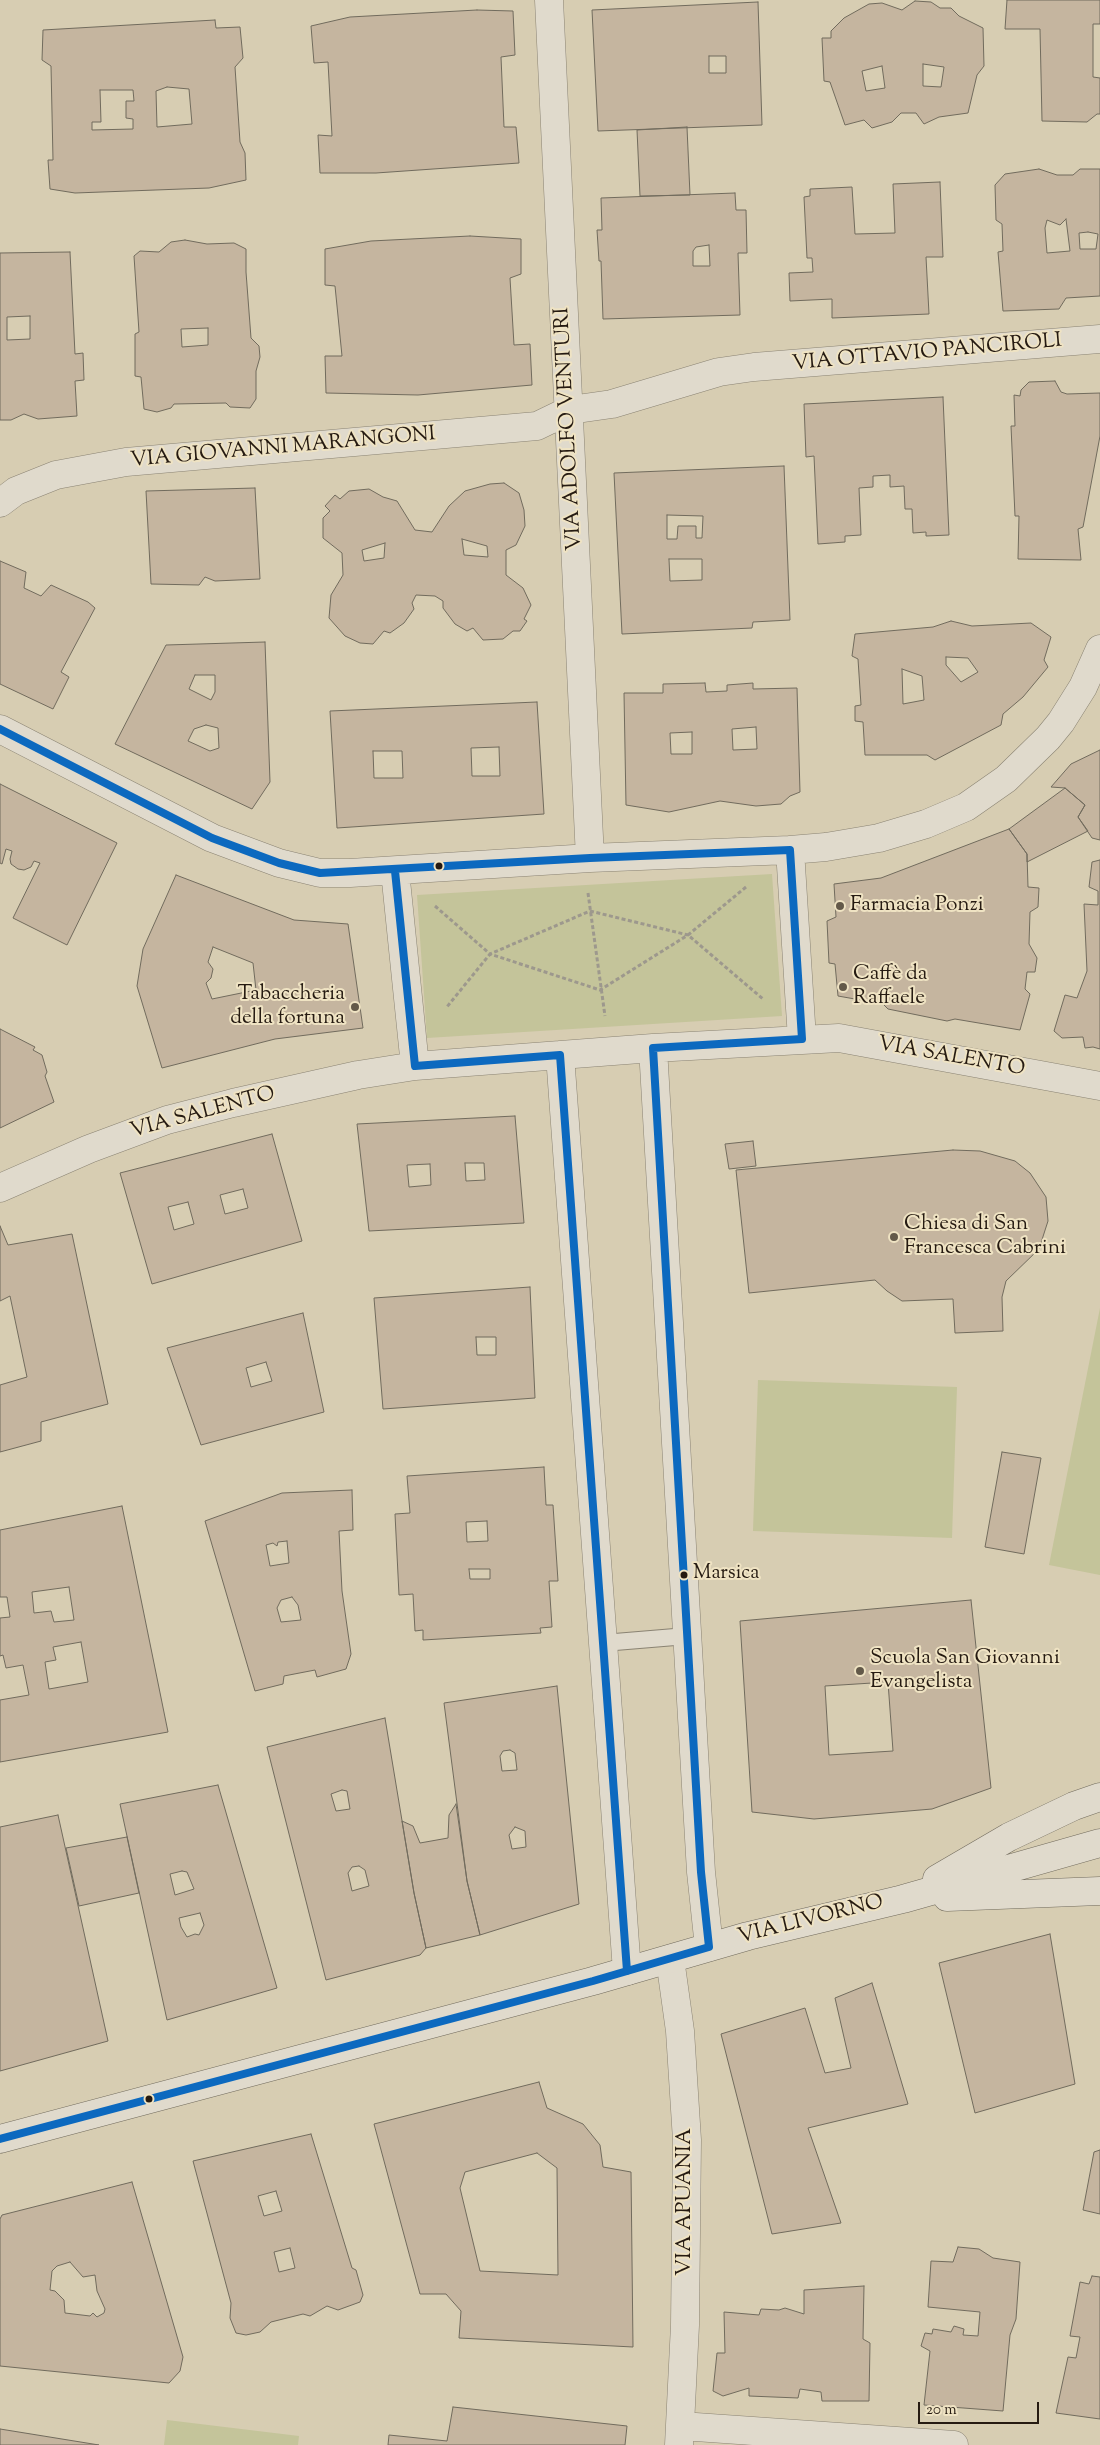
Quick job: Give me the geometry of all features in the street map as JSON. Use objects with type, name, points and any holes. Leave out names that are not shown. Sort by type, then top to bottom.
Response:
[{"type":"street","name":"VIA ADOLFO VENTURI","points":[[549,0],[590,858]]},
{"type":"street","name":"VIA OTTAVIO PANCIROLI","points":[[570,410],[612,404],[719,372],[754,367],[1100,339]]},
{"type":"street","name":"VIA GIOVANNI MARANGONI","points":[[0,502],[16,491],[56,475],[126,462],[537,426],[570,410]]},
{"type":"street","points":[[0,729],[212,838],[264,858],[320,873],[394,871],[590,858],[790,850],[826,847],[879,838],[926,824],[966,807],[1006,779],[1048,738],[1061,722],[1082,688],[1100,649]]},
{"type":"street","points":[[790,850],[802,1039]]},
{"type":"street","points":[[394,871],[414,1066]]},
{"type":"street","name":"VIA SALENTO","points":[[0,1188],[116,1138],[175,1118],[339,1080],[414,1066],[653,1048],[839,1038],[1100,1086]]},
{"type":"street","points":[[653,1048],[687,1636],[702,1872],[709,1947]]},
{"type":"street","points":[[560,1055],[627,1971]]},
{"type":"street","points":[[903,1899],[1009,1837],[1074,1806],[1100,1797]]},
{"type":"street","name":"VIA LIVORNO","points":[[0,2138],[627,1971],[709,1947],[903,1899],[1100,1843]]},
{"type":"street","points":[[903,1899],[1100,1891]]},
{"type":"street","name":"VIA APUANIA","points":[[670,1959],[680,2031],[687,2140],[685,2325],[680,2436]]},
{"type":"street","points":[[680,2436],[954,2445]]},
{"type":"lane","points":[[603,1643],[687,1636]]},
{"type":"path","points":[[600,990],[688,935],[749,885]]},
{"type":"path","points":[[587,888],[606,1022]]},
{"type":"path","points":[[428,901],[490,954],[600,990]]},
{"type":"path","points":[[440,1016],[490,954],[590,911],[688,935],[764,1000]]},
{"type":"green space","points":[[772,874],[782,1016],[427,1038],[417,895]]},
{"type":"green space","points":[[1100,1308],[1100,1575],[1049,1565]]},
{"type":"green space","points":[[758,1380],[957,1387],[952,1538],[753,1531]]},
{"type":"green space","points":[[167,2420],[299,2436],[298,2445],[164,2445]]},
{"type":"building","points":[[1007,0],[1100,0],[1100,24],[1093,24],[1093,77],[1100,78],[1100,114],[1097,114],[1087,122],[1042,121],[1040,29],[1005,29]]},
{"type":"building","points":[[915,1],[931,2],[940,8],[951,8],[959,16],[983,28],[984,66],[977,75],[968,113],[939,117],[924,124],[916,113],[901,113],[892,122],[872,128],[864,120],[845,125],[830,82],[824,81],[822,38],[831,38],[831,31],[844,18],[869,4],[882,3],[902,10]],"holes":[[[923,64],[944,67],[941,87],[923,86]],[[882,66],[885,88],[866,91],[862,71]]]},
{"type":"building","points":[[758,2],[762,125],[598,131],[592,10]],"holes":[[[709,56],[726,56],[726,73],[709,73]]]},
{"type":"building","points":[[477,10],[513,11],[515,55],[501,57],[504,127],[516,127],[519,163],[376,173],[320,173],[318,135],[332,136],[328,62],[314,63],[311,26],[350,17]]},
{"type":"building","points":[[215,20],[216,28],[240,27],[243,58],[235,67],[240,142],[245,153],[246,180],[209,188],[75,193],[50,189],[48,160],[53,160],[51,66],[42,60],[43,30]],"holes":[[[167,87],[189,89],[192,124],[157,127],[156,91]],[[100,90],[133,90],[134,101],[126,101],[126,118],[133,119],[133,129],[92,130],[92,122],[101,122]]]},
{"type":"building","points":[[687,127],[690,195],[640,196],[637,130]]},
{"type":"building","points":[[1039,169],[1057,175],[1073,175],[1080,169],[1100,169],[1100,296],[1066,298],[1059,309],[1003,311],[998,252],[1003,251],[1002,224],[996,220],[995,185],[1005,174]],"holes":[[[1066,219],[1070,251],[1047,253],[1045,228],[1047,220],[1060,225]],[[1079,233],[1098,234],[1096,249],[1080,249]]]},
{"type":"building","points":[[940,182],[943,257],[926,257],[929,314],[832,318],[832,299],[790,301],[789,273],[813,272],[812,258],[807,258],[804,197],[810,196],[810,189],[852,187],[855,234],[895,233],[893,184]]},
{"type":"building","points":[[735,193],[736,210],[746,210],[747,253],[738,253],[740,315],[603,319],[601,261],[599,261],[597,230],[602,230],[601,198]],"holes":[[[709,245],[710,266],[693,266],[693,251],[696,247]]]},
{"type":"building","points":[[470,236],[521,239],[521,274],[510,278],[514,345],[530,344],[532,385],[418,395],[326,393],[325,356],[342,356],[335,286],[325,285],[325,249],[371,241]]},
{"type":"building","points":[[185,240],[207,244],[234,243],[246,249],[251,338],[259,346],[260,357],[256,371],[256,399],[250,408],[230,407],[226,403],[174,404],[171,408],[157,412],[144,409],[141,377],[135,376],[135,334],[139,332],[134,256],[140,251],[159,252],[171,242]],"holes":[[[208,328],[208,345],[182,347],[181,329]]]},
{"type":"building","points":[[70,252],[75,354],[83,353],[84,380],[75,381],[77,416],[38,419],[24,414],[11,420],[0,420],[0,253]],"holes":[[[30,316],[30,339],[7,340],[7,317]]]},
{"type":"building","points":[[1055,381],[1061,392],[1067,394],[1100,393],[1100,436],[1083,527],[1078,529],[1081,560],[1018,559],[1019,516],[1015,516],[1011,426],[1015,426],[1014,395],[1020,396],[1021,390],[1029,382]]},
{"type":"building","points":[[943,397],[949,535],[926,536],[926,532],[913,533],[912,509],[905,509],[904,486],[890,487],[890,475],[873,476],[873,487],[859,488],[861,535],[845,536],[845,542],[818,544],[814,456],[806,457],[804,404]]},
{"type":"building","points":[[784,466],[790,620],[753,622],[752,628],[622,634],[614,473]],"holes":[[[667,515],[703,516],[702,538],[696,538],[696,526],[678,526],[677,539],[667,539]],[[669,559],[702,559],[702,580],[670,581]]]},
{"type":"building","points":[[504,483],[519,493],[524,510],[525,526],[516,545],[506,550],[506,575],[523,588],[531,605],[524,619],[527,621],[520,631],[513,631],[503,639],[483,640],[473,628],[467,631],[455,624],[443,608],[443,601],[435,596],[416,595],[412,603],[414,609],[404,623],[390,633],[384,631],[373,644],[360,643],[345,636],[329,618],[331,595],[343,575],[342,553],[323,538],[323,518],[330,511],[325,506],[335,495],[340,499],[349,491],[369,489],[383,497],[397,501],[415,530],[432,532],[449,506],[465,491],[490,484]],"holes":[[[462,539],[487,546],[488,557],[464,555]],[[385,543],[384,558],[364,561],[362,550]]]},
{"type":"building","points":[[255,488],[260,579],[215,581],[205,577],[199,585],[151,584],[146,491]]},
{"type":"building","points":[[0,561],[26,572],[24,588],[41,596],[51,585],[88,602],[95,608],[61,672],[69,677],[53,709],[0,684]]},
{"type":"building","points":[[951,621],[972,626],[1031,623],[1051,637],[1044,660],[1048,667],[1023,697],[1003,714],[1001,725],[935,760],[927,755],[865,755],[863,722],[855,721],[855,706],[861,705],[858,659],[852,656],[855,634],[933,627]],"holes":[[[946,657],[968,658],[978,672],[961,682],[946,665]],[[902,669],[922,676],[924,700],[903,704]]]},
{"type":"building","points":[[265,642],[270,782],[252,809],[115,744],[166,645]],"holes":[[[195,675],[215,675],[215,692],[211,700],[189,689]],[[206,725],[218,728],[219,748],[210,751],[188,741],[194,729]]]},
{"type":"building","points":[[705,683],[706,692],[727,691],[727,685],[753,683],[753,689],[797,688],[800,792],[790,796],[781,804],[756,806],[720,801],[669,812],[626,805],[624,693],[663,693],[663,684]],"holes":[[[756,727],[757,749],[733,750],[732,729]],[[692,732],[692,754],[671,754],[670,733]]]},
{"type":"building","points":[[537,702],[544,814],[337,828],[330,711]],"holes":[[[499,747],[500,776],[472,776],[471,748]],[[373,751],[402,751],[403,778],[374,778]]]},
{"type":"building","points":[[1100,750],[1100,840],[1092,838],[1078,817],[1085,805],[1065,788],[1051,787],[1071,764]]},
{"type":"building","points":[[0,784],[117,843],[67,945],[13,918],[40,863],[34,861],[31,867],[24,870],[18,869],[11,864],[12,851],[6,849],[2,864],[0,863]]},
{"type":"building","points":[[1065,788],[1085,805],[1078,817],[1088,831],[1027,862],[1027,854],[1009,829]]},
{"type":"building","points":[[1009,829],[1027,854],[1028,887],[1039,888],[1038,907],[1030,912],[1029,944],[1037,958],[1035,972],[1027,972],[1025,989],[1030,994],[1020,1030],[955,1019],[947,1021],[888,1009],[883,1004],[838,996],[835,964],[829,963],[827,921],[836,917],[834,884],[881,878]]},
{"type":"building","points":[[1100,860],[1100,1049],[1093,1047],[1085,1048],[1083,1037],[1062,1038],[1054,1031],[1065,995],[1077,998],[1087,971],[1084,904],[1098,905],[1098,891],[1089,887],[1092,862]]},
{"type":"building","points":[[176,875],[294,920],[348,924],[363,1028],[275,1039],[162,1068],[137,986],[143,949]],"holes":[[[213,947],[253,963],[256,990],[212,999],[206,983],[211,978],[213,969],[208,962]]]},
{"type":"building","points":[[0,1029],[35,1047],[33,1050],[42,1055],[47,1072],[45,1076],[54,1102],[0,1128]]},
{"type":"building","points":[[515,1116],[524,1223],[369,1231],[357,1124]],"holes":[[[465,1163],[484,1163],[485,1180],[466,1181]],[[430,1164],[431,1185],[409,1187],[407,1165]]]},
{"type":"building","points":[[272,1134],[302,1241],[152,1284],[120,1173]],"holes":[[[243,1189],[248,1208],[225,1214],[220,1195]],[[188,1202],[194,1224],[174,1230],[168,1207]]]},
{"type":"building","points":[[753,1141],[756,1166],[729,1169],[725,1144]]},
{"type":"building","name":"Chiesa di San Francesca Cabrini","points":[[953,1150],[980,1151],[1015,1161],[1030,1173],[1046,1197],[1048,1221],[1039,1249],[1006,1281],[1002,1297],[1003,1331],[955,1333],[953,1299],[902,1301],[875,1280],[749,1293],[736,1170]]},
{"type":"building","points":[[0,1226],[8,1245],[72,1234],[108,1404],[41,1422],[41,1441],[0,1452],[0,1385],[27,1377],[10,1296],[0,1301]]},
{"type":"building","points":[[530,1287],[535,1398],[383,1409],[374,1298]],"holes":[[[476,1337],[496,1337],[496,1355],[477,1355]]]},
{"type":"building","points":[[303,1313],[324,1412],[201,1445],[167,1348]],"holes":[[[266,1362],[272,1381],[251,1387],[246,1368]]]},
{"type":"building","points":[[1002,1452],[1041,1458],[1024,1554],[985,1547]]},
{"type":"building","points":[[544,1467],[546,1505],[553,1505],[558,1581],[549,1581],[552,1627],[540,1628],[541,1633],[423,1640],[423,1630],[415,1631],[413,1594],[399,1595],[395,1514],[410,1513],[407,1476]],"holes":[[[487,1521],[488,1541],[467,1542],[466,1522]],[[469,1569],[490,1569],[490,1579],[470,1579]]]},
{"type":"building","points":[[352,1490],[353,1530],[339,1531],[342,1591],[351,1654],[346,1669],[317,1677],[315,1670],[284,1676],[283,1684],[255,1691],[205,1521],[282,1493]],"holes":[[[287,1541],[289,1563],[270,1566],[266,1545],[273,1543],[277,1546],[278,1542]],[[292,1597],[298,1605],[301,1620],[281,1622],[277,1608],[281,1600]]]},
{"type":"building","points":[[122,1506],[168,1732],[0,1762],[0,1700],[29,1695],[23,1665],[6,1668],[3,1655],[0,1656],[0,1618],[10,1617],[7,1597],[0,1597],[0,1530]],"holes":[[[69,1587],[74,1620],[54,1622],[51,1611],[34,1613],[32,1592]],[[81,1642],[88,1682],[49,1689],[45,1662],[56,1660],[53,1647]]]},
{"type":"building","name":"Scuola San Giovanni Evangelista","points":[[971,1600],[991,1788],[932,1809],[814,1819],[752,1812],[740,1621]],"holes":[[[888,1682],[893,1751],[829,1755],[825,1686]]]},
{"type":"building","points":[[557,1686],[579,1904],[480,1935],[467,1881],[444,1703]],"holes":[[[510,1750],[515,1753],[517,1770],[502,1771],[500,1756],[503,1751]],[[515,1827],[525,1831],[526,1847],[512,1849],[509,1835]]]},
{"type":"building","points":[[385,1718],[414,1893],[426,1948],[420,1955],[326,1980],[267,1747]],"holes":[[[342,1790],[347,1791],[350,1809],[336,1811],[331,1794]],[[359,1866],[365,1870],[369,1886],[352,1891],[348,1873],[352,1867]]]},
{"type":"building","points":[[218,1785],[277,1988],[167,2020],[120,1804]],"holes":[[[182,1871],[187,1872],[194,1889],[175,1895],[170,1874]],[[200,1913],[204,1925],[199,1935],[195,1934],[187,1937],[181,1927],[179,1918]]]},
{"type":"building","points":[[456,1804],[467,1881],[480,1935],[426,1948],[414,1893],[402,1821],[413,1826],[420,1843],[448,1838],[449,1815]]},
{"type":"building","points":[[58,1815],[108,2041],[0,2071],[0,1827]]},
{"type":"building","points":[[127,1837],[139,1893],[79,1906],[66,1848]]},
{"type":"building","points":[[1050,1934],[1075,2084],[975,2113],[939,1963]]},
{"type":"building","points":[[872,1983],[908,2104],[808,2128],[841,2223],[772,2234],[721,2034],[805,2008],[825,2073],[851,2068],[835,1998]]},
{"type":"building","points":[[539,2082],[547,2108],[583,2124],[600,2145],[603,2167],[631,2172],[633,2347],[459,2338],[461,2311],[446,2294],[420,2294],[374,2124]],"holes":[[[537,2153],[557,2168],[558,2275],[480,2271],[460,2188],[465,2172]]]},
{"type":"building","points":[[311,2134],[352,2268],[356,2270],[363,2295],[360,2302],[338,2310],[327,2306],[310,2316],[303,2314],[271,2322],[260,2332],[246,2335],[236,2333],[230,2318],[231,2303],[193,2161]],"holes":[[[276,2191],[282,2211],[264,2216],[258,2196]],[[290,2248],[295,2268],[279,2272],[274,2252]]]},
{"type":"building","points":[[1100,2150],[1100,2214],[1083,2210],[1094,2152]]},
{"type":"building","points":[[132,2182],[183,2357],[180,2371],[169,2383],[0,2366],[0,2219],[2,2215]],"holes":[[[70,2262],[83,2277],[95,2275],[97,2291],[105,2309],[104,2313],[97,2317],[93,2313],[90,2316],[65,2313],[64,2300],[55,2291],[50,2290],[52,2271],[57,2266]]]},
{"type":"building","points":[[958,2247],[979,2249],[993,2258],[1020,2262],[1016,2319],[1010,2335],[1003,2411],[924,2405],[930,2351],[921,2346],[925,2333],[932,2334],[933,2329],[951,2332],[954,2326],[964,2329],[963,2335],[978,2336],[980,2312],[928,2307],[931,2261],[953,2262]]},
{"type":"building","points":[[1092,2276],[1100,2277],[1100,2419],[1056,2413],[1068,2357],[1076,2358],[1080,2337],[1070,2336],[1080,2282],[1089,2284]]},
{"type":"building","points":[[864,2286],[863,2339],[870,2343],[869,2401],[822,2401],[821,2392],[800,2389],[798,2398],[749,2396],[749,2388],[723,2396],[713,2391],[717,2353],[725,2353],[724,2312],[759,2315],[761,2309],[779,2310],[785,2308],[804,2314],[804,2290]]},
{"type":"building","points":[[453,2407],[627,2426],[625,2445],[388,2445],[389,2435],[447,2441]]},
{"type":"building","points":[[0,2429],[99,2445],[0,2445]]},
{"type":"transit line","points":[[0,729],[212,838],[279,863],[320,873],[590,858],[790,850],[802,1039],[653,1048],[701,1872],[709,1947],[593,1981],[0,2139]]},
{"type":"transit line","points":[[395,871],[415,1066],[560,1055],[627,1971]]},
{"type":"place","name":"Farmacia Ponzi","points":[[840,906]]},
{"type":"place","name":"Caffè da Raffaele","points":[[843,987]]},
{"type":"place","name":"Tabaccheria della fortuna","points":[[355,1007]]},
{"type":"place","name":"Chiesa di San Francesca Cabrini","points":[[894,1237]]},
{"type":"place","name":"Marsica","points":[[684,1575]]},
{"type":"place","name":"Scuola San Giovanni Evangelista","points":[[860,1671]]}]
